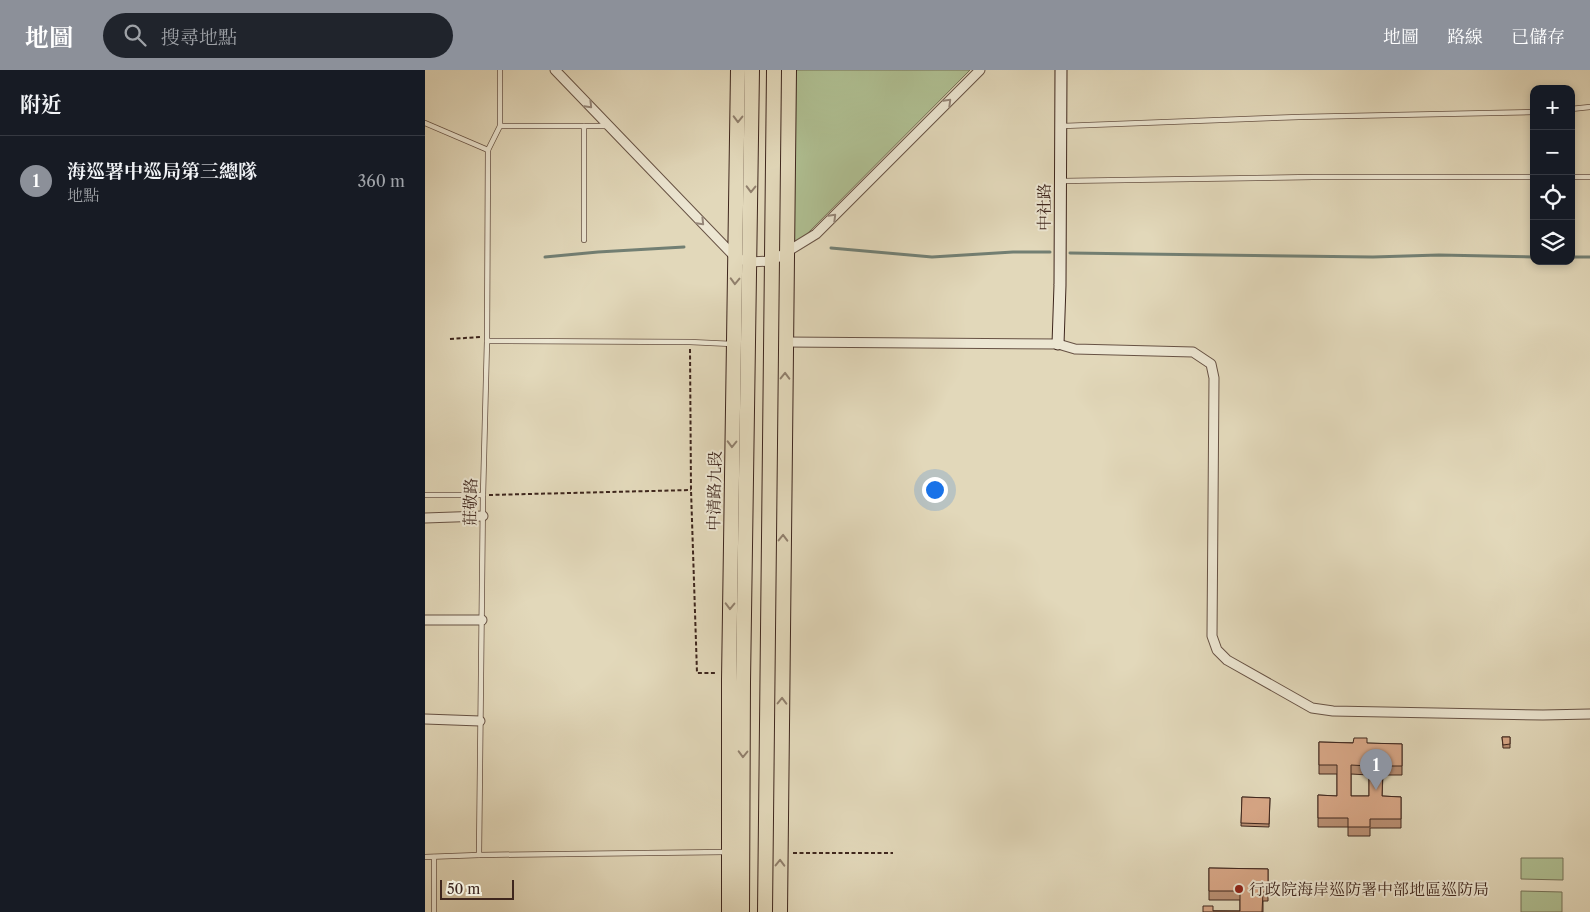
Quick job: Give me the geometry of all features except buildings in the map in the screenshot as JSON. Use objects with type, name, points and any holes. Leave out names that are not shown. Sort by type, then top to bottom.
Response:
[{"type":"main road","name":"中清路九段","points":[[729,912],[729,673],[738,70]]},
{"type":"main road","name":"中清路九段","points":[[742,912],[743,701],[752,70]]},
{"type":"main road","points":[[765,912],[774,70]]},
{"type":"main road","points":[[780,912],[789,70]]},
{"type":"street","points":[[555,70],[736,258],[750,262],[772,261],[816,234],[980,70]]},
{"type":"street","name":"中社路","points":[[1058,344],[1061,70]]},
{"type":"street","points":[[785,342],[1058,344],[1075,349],[1193,352],[1211,364],[1214,378],[1212,636],[1217,650],[1227,660],[1312,708],[1343,711],[1543,715],[1590,714]]},
{"type":"street","points":[[425,518],[483,516]]},
{"type":"street","points":[[425,620],[482,620]]},
{"type":"street","points":[[425,719],[480,721]]},
{"type":"lane","points":[[425,123],[488,150],[500,126],[501,70]]},
{"type":"lane","points":[[1575,109],[1590,107]]},
{"type":"lane","points":[[1061,126],[1289,117],[1530,112]]},
{"type":"lane","points":[[500,126],[609,126]]},
{"type":"lane","points":[[583,126],[584,240]]},
{"type":"lane","name":"莊敬路","points":[[479,855],[488,150]]},
{"type":"lane","points":[[1061,182],[1313,177],[1530,177]]},
{"type":"lane","points":[[1575,177],[1590,177]]},
{"type":"lane","points":[[487,339],[733,344]]},
{"type":"lane","points":[[425,495],[483,495]]},
{"type":"lane","points":[[425,857],[730,852]]},
{"type":"lane","points":[[434,857],[434,912]]},
{"type":"path","points":[[450,339],[487,339]]},
{"type":"path","points":[[690,342],[691,490],[697,673],[729,673]]},
{"type":"path","points":[[483,495],[691,490]]},
{"type":"path","points":[[780,852],[893,853]]},
{"type":"green space","points":[[794,70],[970,70],[794,247]]},
{"type":"green space","points":[[1521,858],[1563,858],[1563,880],[1521,879]]},
{"type":"green space","points":[[1521,891],[1562,892],[1562,912],[1521,912]]},
{"type":"waterway","points":[[545,257],[684,247]]},
{"type":"waterway","points":[[831,248],[932,257],[1013,252],[1050,252]]},
{"type":"waterway","points":[[1070,253],[1530,257]]},
{"type":"waterway","points":[[1575,257],[1590,257]]},
{"type":"place","name":"海巡署中巡局第三總隊","points":[[1376,790]]},
{"type":"place","name":"行政院海岸巡防署中部地區巡防局","points":[[1239,889]]}]
